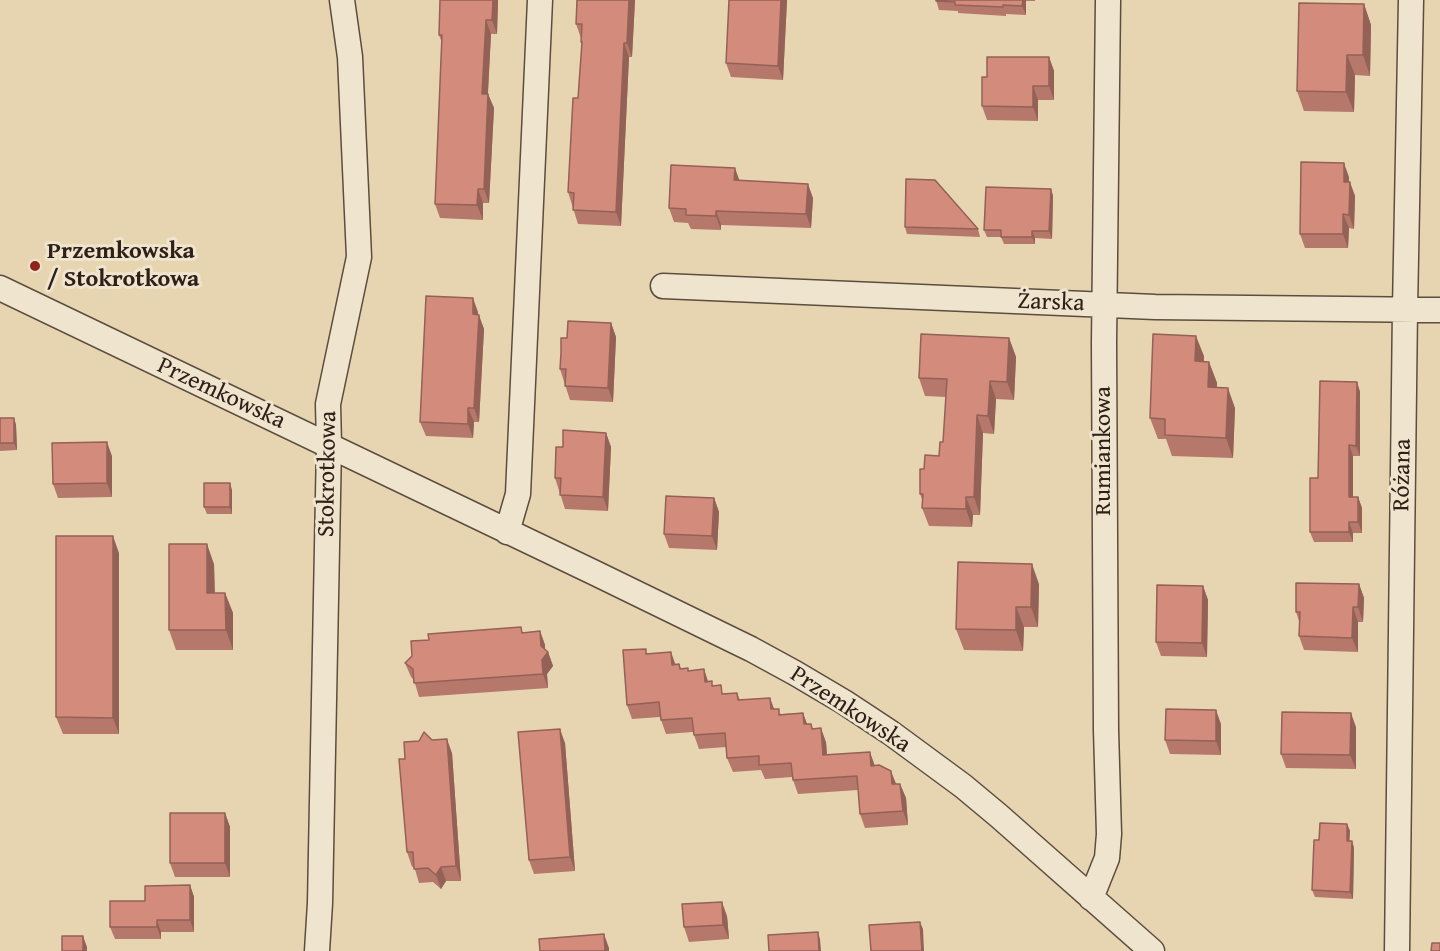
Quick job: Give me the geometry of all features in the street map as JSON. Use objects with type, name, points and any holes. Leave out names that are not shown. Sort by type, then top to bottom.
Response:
[{"type":"street","name":"Stokrotkowa","points":[[318,951],[328,405],[359,257],[350,57],[342,0]]},
{"type":"street","points":[[507,532],[518,494],[540,0]]},
{"type":"street","name":"Rumiankowa","points":[[1091,898],[1107,858],[1109,834],[1104,548],[1108,0]]},
{"type":"street","name":"Różana","points":[[1397,951],[1411,0]]},
{"type":"street","name":"Żarska","points":[[663,286],[1155,307],[1440,310]]},
{"type":"street","name":"Przemkowska","points":[[0,288],[751,649],[844,702],[891,733],[963,786],[999,816],[1091,898],[1124,941],[1152,951]]},
{"type":"building","points":[[440,0],[493,0],[492,20],[486,20],[482,94],[488,94],[484,189],[478,189],[477,205],[435,204],[442,35],[439,35]]},
{"type":"building","points":[[577,0],[629,0],[627,43],[624,43],[616,212],[573,210],[574,193],[568,192],[573,98],[578,98],[582,42],[582,24],[576,24]]},
{"type":"building","points":[[729,0],[781,0],[778,66],[726,63]]},
{"type":"building","points":[[936,0],[1023,0],[1022,6],[1003,5],[1003,7],[955,5],[955,2]]},
{"type":"building","points":[[1299,3],[1364,4],[1363,55],[1347,55],[1346,92],[1297,91]]},
{"type":"building","points":[[987,57],[1049,57],[1049,86],[1033,86],[1033,107],[982,106],[982,77],[987,77]]},
{"type":"building","points":[[1301,162],[1344,163],[1344,182],[1350,182],[1349,215],[1343,214],[1343,234],[1300,234]]},
{"type":"building","points":[[671,165],[735,168],[734,180],[808,184],[806,214],[716,211],[716,216],[686,215],[686,209],[669,208]]},
{"type":"building","points":[[906,179],[935,180],[978,229],[905,227]]},
{"type":"building","points":[[986,187],[1051,189],[1049,231],[1032,231],[1032,237],[1001,237],[1001,230],[984,230]]},
{"type":"building","points":[[426,296],[473,298],[473,314],[479,315],[474,408],[468,408],[468,424],[420,422]]},
{"type":"building","points":[[568,321],[611,323],[608,388],[565,386],[566,369],[560,369],[561,338],[567,338]]},
{"type":"building","points":[[921,334],[1009,338],[1007,382],[990,381],[988,416],[977,415],[974,497],[966,497],[966,509],[922,508],[920,469],[924,469],[925,455],[939,456],[940,442],[943,442],[947,379],[919,378]]},
{"type":"building","points":[[1153,334],[1196,336],[1195,361],[1209,362],[1208,387],[1228,388],[1226,438],[1165,435],[1165,419],[1150,418]]},
{"type":"building","points":[[1320,381],[1357,382],[1356,446],[1349,445],[1349,497],[1358,497],[1358,522],[1349,522],[1349,532],[1310,532],[1310,478],[1318,478]]},
{"type":"building","points":[[0,418],[14,418],[14,443],[0,443]]},
{"type":"building","points":[[563,430],[606,433],[603,497],[560,495],[561,478],[555,478],[556,447],[563,447]]},
{"type":"building","points":[[107,442],[107,483],[53,484],[52,443]]},
{"type":"building","points":[[204,483],[230,483],[230,507],[204,507]]},
{"type":"building","points":[[666,496],[714,498],[712,536],[664,534]]},
{"type":"building","points":[[56,536],[113,536],[113,718],[56,717]]},
{"type":"building","points":[[169,544],[207,544],[207,593],[225,593],[226,630],[169,630]]},
{"type":"building","points":[[958,562],[1032,564],[1031,607],[1016,607],[1016,630],[956,629]]},
{"type":"building","points":[[1296,583],[1359,584],[1358,607],[1353,607],[1352,638],[1299,636],[1300,612],[1296,612]]},
{"type":"building","points":[[1157,585],[1203,586],[1202,643],[1156,642]]},
{"type":"building","points":[[521,627],[522,633],[540,631],[541,646],[548,652],[542,660],[543,674],[414,683],[413,669],[405,663],[412,656],[411,641],[429,640],[428,634]]},
{"type":"building","points":[[646,649],[646,654],[671,652],[672,665],[679,664],[680,669],[688,668],[688,671],[704,669],[705,682],[712,681],[712,686],[721,685],[722,694],[737,693],[738,700],[770,698],[771,709],[779,709],[779,715],[803,713],[804,724],[811,724],[812,729],[821,728],[823,755],[870,752],[871,766],[879,765],[891,771],[892,784],[900,784],[903,811],[860,814],[857,776],[793,780],[791,763],[759,765],[759,756],[727,758],[725,733],[694,735],[692,718],[661,720],[659,702],[627,705],[623,650]]},
{"type":"building","points":[[1166,709],[1216,710],[1216,741],[1165,740]]},
{"type":"building","points":[[1282,712],[1351,713],[1350,755],[1281,754]]},
{"type":"building","points":[[560,729],[570,857],[529,860],[518,732]]},
{"type":"building","points":[[424,732],[432,740],[447,739],[456,866],[441,867],[436,875],[428,868],[414,869],[413,852],[407,852],[399,759],[405,759],[404,742],[419,741]]},
{"type":"building","points":[[170,813],[225,813],[225,863],[170,863]]},
{"type":"building","points":[[1320,823],[1347,824],[1347,841],[1352,841],[1350,892],[1312,890],[1314,840],[1319,840]]},
{"type":"building","points":[[190,885],[190,920],[157,920],[157,927],[110,927],[110,901],[145,901],[145,886]]},
{"type":"building","points":[[722,902],[723,925],[684,927],[682,904]]},
{"type":"building","points":[[920,922],[922,951],[871,951],[869,925]]},
{"type":"building","points":[[818,932],[819,951],[769,951],[768,935]]},
{"type":"building","points":[[604,934],[605,951],[540,951],[539,939]]},
{"type":"building","points":[[62,936],[83,936],[83,951],[62,951]]},
{"type":"building","points":[[1432,943],[1440,943],[1440,951],[1431,951]]},
{"type":"place","name":"Przemkowska / Stokrotkowa","points":[[35,266]]}]
